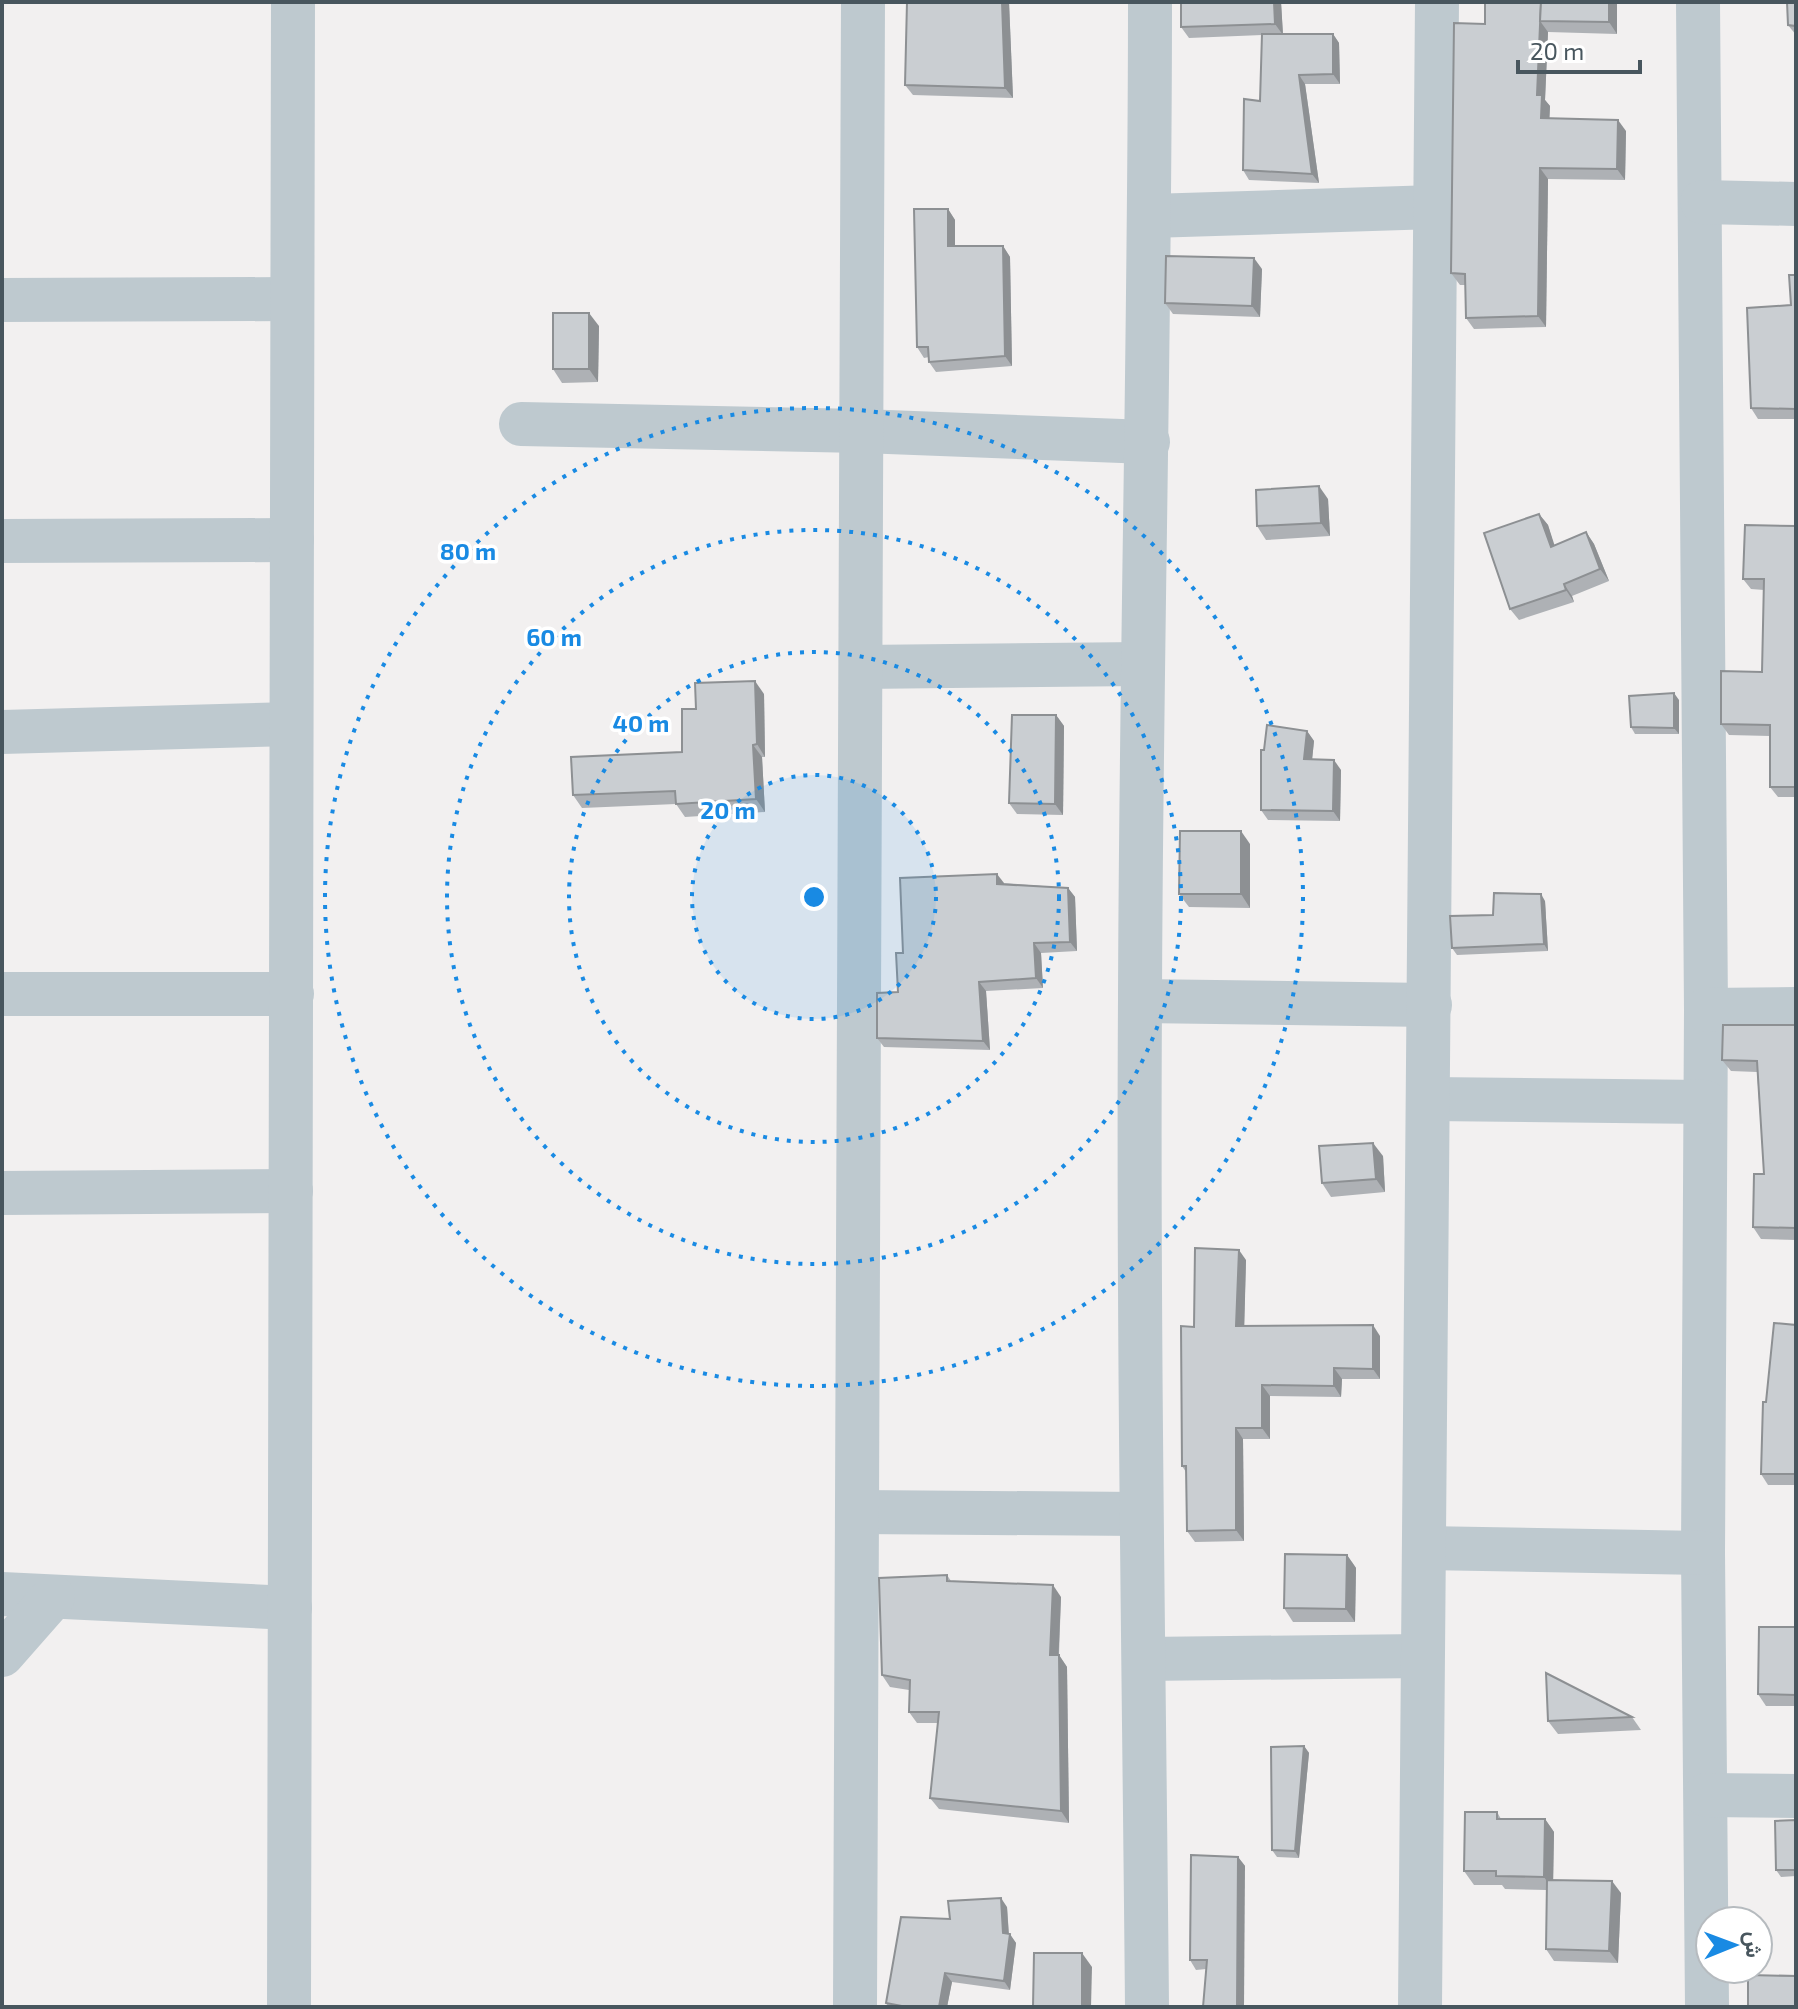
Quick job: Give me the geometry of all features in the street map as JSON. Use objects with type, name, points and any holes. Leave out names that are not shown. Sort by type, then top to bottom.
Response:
[{"type":"street","points":[[289,2007],[293,2]]},
{"type":"street","points":[[855,2007],[863,2]]},
{"type":"street","points":[[1147,2007],[1141,1514],[1140,1001],[1148,442],[1150,2]]},
{"type":"street","points":[[1420,2007],[1437,2]]},
{"type":"street","points":[[1698,2],[1702,202],[1706,1010],[1703,1553],[1707,2007]]},
{"type":"street","points":[[1702,202],[1796,204]]},
{"type":"street","points":[[1150,216],[1435,207]]},
{"type":"street","points":[[2,300],[292,299]]},
{"type":"street","points":[[521,424],[862,431],[1148,442]]},
{"type":"street","points":[[2,541],[292,540]]},
{"type":"street","points":[[861,667],[1143,664]]},
{"type":"street","points":[[2,732],[291,724]]},
{"type":"street","points":[[2,994],[292,994]]},
{"type":"street","points":[[1140,1001],[1430,1005]]},
{"type":"street","points":[[1706,1010],[1796,1009]]},
{"type":"street","points":[[1430,1099],[1705,1102]]},
{"type":"street","points":[[2,1193],[291,1191]]},
{"type":"street","points":[[858,1512],[1141,1514]]},
{"type":"street","points":[[1424,1548],[1703,1553]]},
{"type":"street","points":[[2,1594],[290,1608]]},
{"type":"street","points":[[2,1655],[53,1597]]},
{"type":"street","points":[[1144,1659],[1422,1656]]},
{"type":"street","points":[[1706,1795],[1796,1796]]},
{"type":"building","points":[[907,2],[1002,2],[1005,88],[905,85]]},
{"type":"building","points":[[1181,2],[1274,2],[1275,24],[1181,27]]},
{"type":"building","points":[[1485,2],[1541,2],[1537,95],[1542,95],[1541,118],[1618,120],[1617,169],[1540,168],[1538,316],[1466,318],[1465,274],[1451,273],[1454,23],[1485,24]]},
{"type":"building","points":[[1541,2],[1609,2],[1609,22],[1540,21]]},
{"type":"building","points":[[1787,2],[1796,2],[1796,26],[1788,25]]},
{"type":"building","points":[[1262,34],[1333,34],[1333,74],[1299,75],[1312,174],[1243,170],[1244,99],[1260,101]]},
{"type":"building","points":[[914,209],[948,209],[948,246],[1003,246],[1005,356],[929,362],[928,347],[917,347]]},
{"type":"building","points":[[1166,256],[1254,258],[1252,306],[1165,303]]},
{"type":"building","points":[[1789,275],[1796,275],[1796,409],[1751,408],[1747,308],[1791,305]]},
{"type":"building","points":[[553,313],[589,313],[589,369],[553,369]]},
{"type":"building","points":[[1319,486],[1321,523],[1257,526],[1256,490]]},
{"type":"building","points":[[1539,514],[1551,547],[1586,532],[1600,569],[1564,584],[1566,590],[1510,609],[1484,533]]},
{"type":"building","points":[[1745,525],[1796,526],[1796,787],[1770,787],[1770,725],[1721,724],[1721,671],[1762,672],[1764,579],[1743,579]]},
{"type":"building","points":[[755,681],[757,744],[753,745],[756,799],[676,804],[675,791],[573,795],[571,757],[682,752],[682,709],[696,709],[695,683]]},
{"type":"building","points":[[1674,693],[1674,728],[1631,727],[1629,696]]},
{"type":"building","points":[[1012,715],[1056,715],[1055,804],[1009,803]]},
{"type":"building","points":[[1267,725],[1307,731],[1304,759],[1334,760],[1333,811],[1261,810],[1261,750],[1264,750]]},
{"type":"building","points":[[1180,831],[1241,831],[1241,894],[1179,894]]},
{"type":"building","points":[[997,874],[997,884],[1068,888],[1070,942],[1034,943],[1036,978],[979,982],[983,1041],[877,1038],[877,993],[898,992],[896,953],[903,953],[900,878]]},
{"type":"building","points":[[1494,893],[1541,894],[1544,944],[1452,948],[1450,916],[1493,915]]},
{"type":"building","points":[[1723,1025],[1796,1025],[1796,1228],[1753,1227],[1754,1174],[1764,1174],[1757,1061],[1722,1060]]},
{"type":"building","points":[[1373,1143],[1376,1179],[1322,1183],[1319,1146]]},
{"type":"building","points":[[1195,1248],[1239,1250],[1236,1326],[1373,1325],[1373,1369],[1334,1368],[1334,1386],[1262,1385],[1262,1428],[1236,1428],[1236,1530],[1187,1531],[1186,1466],[1182,1466],[1181,1326],[1194,1327]]},
{"type":"building","points":[[1774,1323],[1796,1325],[1796,1474],[1761,1474],[1763,1402],[1766,1402]]},
{"type":"building","points":[[1285,1554],[1347,1555],[1346,1609],[1284,1608]]},
{"type":"building","points":[[947,1575],[947,1581],[1053,1585],[1050,1655],[1059,1655],[1061,1811],[930,1798],[939,1712],[909,1712],[910,1680],[882,1675],[879,1578]]},
{"type":"building","points":[[1759,1627],[1796,1627],[1796,1695],[1758,1694]]},
{"type":"building","points":[[1546,1673],[1632,1717],[1548,1721]]},
{"type":"building","points":[[1304,1746],[1295,1851],[1272,1850],[1271,1747]]},
{"type":"building","points":[[1465,1812],[1497,1812],[1497,1819],[1545,1819],[1544,1877],[1496,1876],[1496,1871],[1464,1871]]},
{"type":"building","points":[[1796,1820],[1796,1870],[1776,1870],[1775,1821]]},
{"type":"building","points":[[1191,1855],[1238,1857],[1237,2007],[1203,2007],[1207,1960],[1190,1960]]},
{"type":"building","points":[[1547,1880],[1612,1881],[1609,1951],[1546,1949]]},
{"type":"building","points":[[1001,1898],[1003,1933],[1010,1934],[1004,1981],[945,1973],[939,2007],[907,2007],[886,2003],[901,1917],[950,1919],[948,1901]]},
{"type":"building","points":[[1034,1953],[1082,1953],[1082,2007],[1033,2007]]},
{"type":"building","points":[[1774,1976],[1796,1976],[1796,2007],[1748,2007],[1748,1985],[1774,1985]]}]
